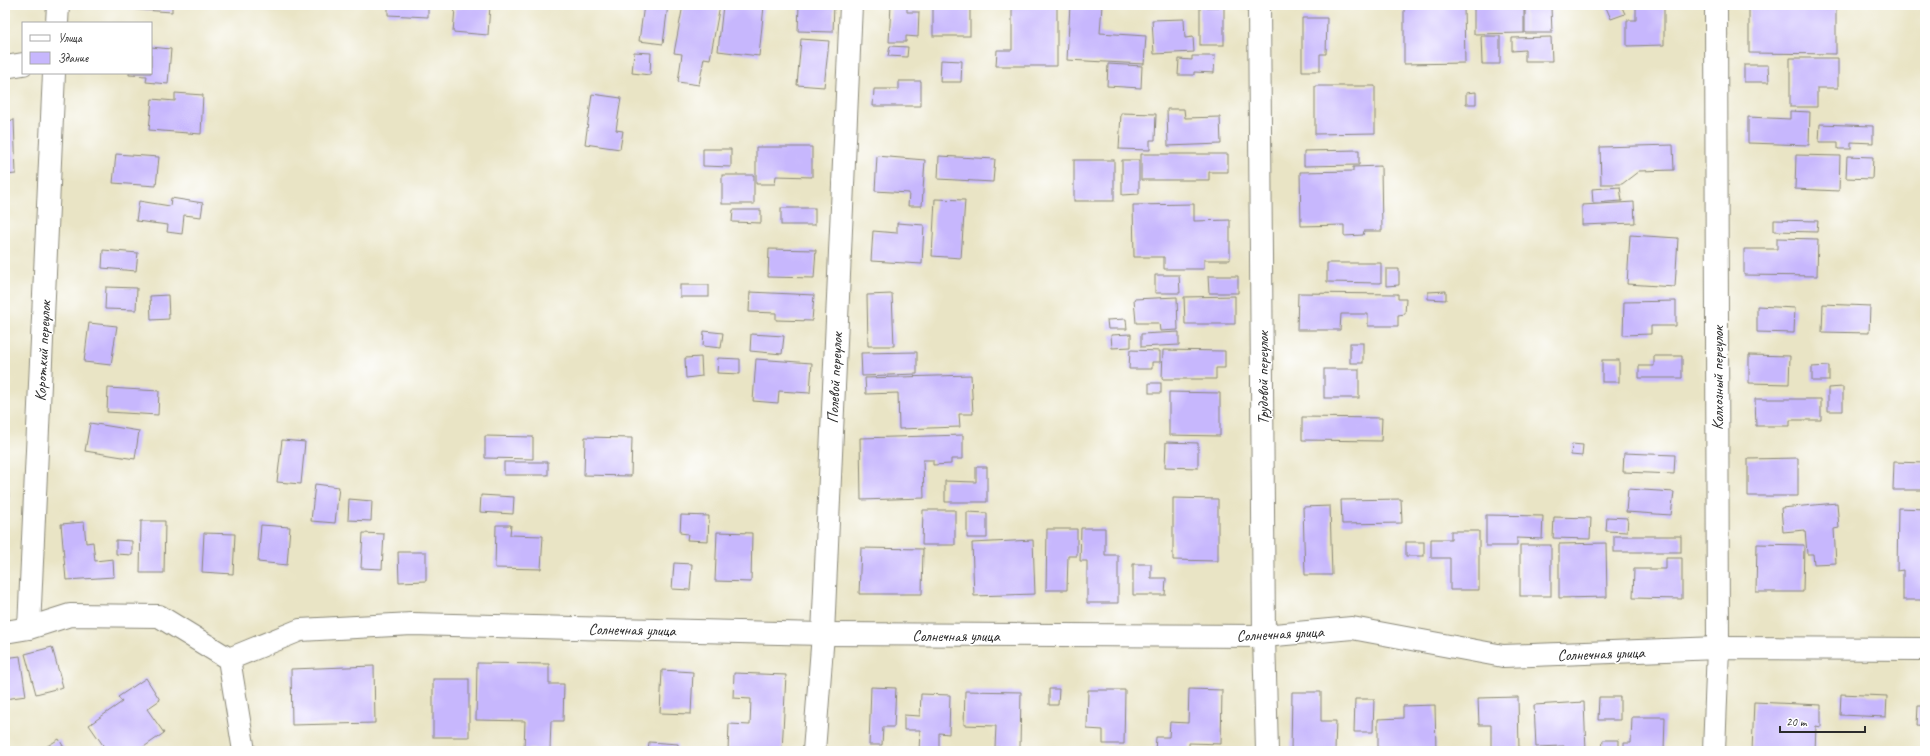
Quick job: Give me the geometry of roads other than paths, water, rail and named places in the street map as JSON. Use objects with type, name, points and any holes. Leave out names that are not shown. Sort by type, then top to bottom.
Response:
[{"type":"street","points":[[57,22],[58,5]]},
{"type":"street","name":"Полевой переулок","points":[[814,751],[823,634],[851,5]]},
{"type":"street","name":"Трудовой переулок","points":[[1259,5],[1264,636],[1267,751]]},
{"type":"street","name":"Колхозный переулок","points":[[1714,751],[1718,648],[1716,5]]},
{"type":"street","points":[[5,67],[22,64]]},
{"type":"street","name":"Короткий переулок","points":[[29,628],[54,74]]},
{"type":"street","points":[[5,632],[29,628],[70,615],[160,616],[229,659],[244,751]]},
{"type":"street","name":"Солнечная улица","points":[[229,659],[300,630],[412,624],[823,634],[1264,636],[1352,628],[1503,656],[1718,648],[1925,649]]}]
